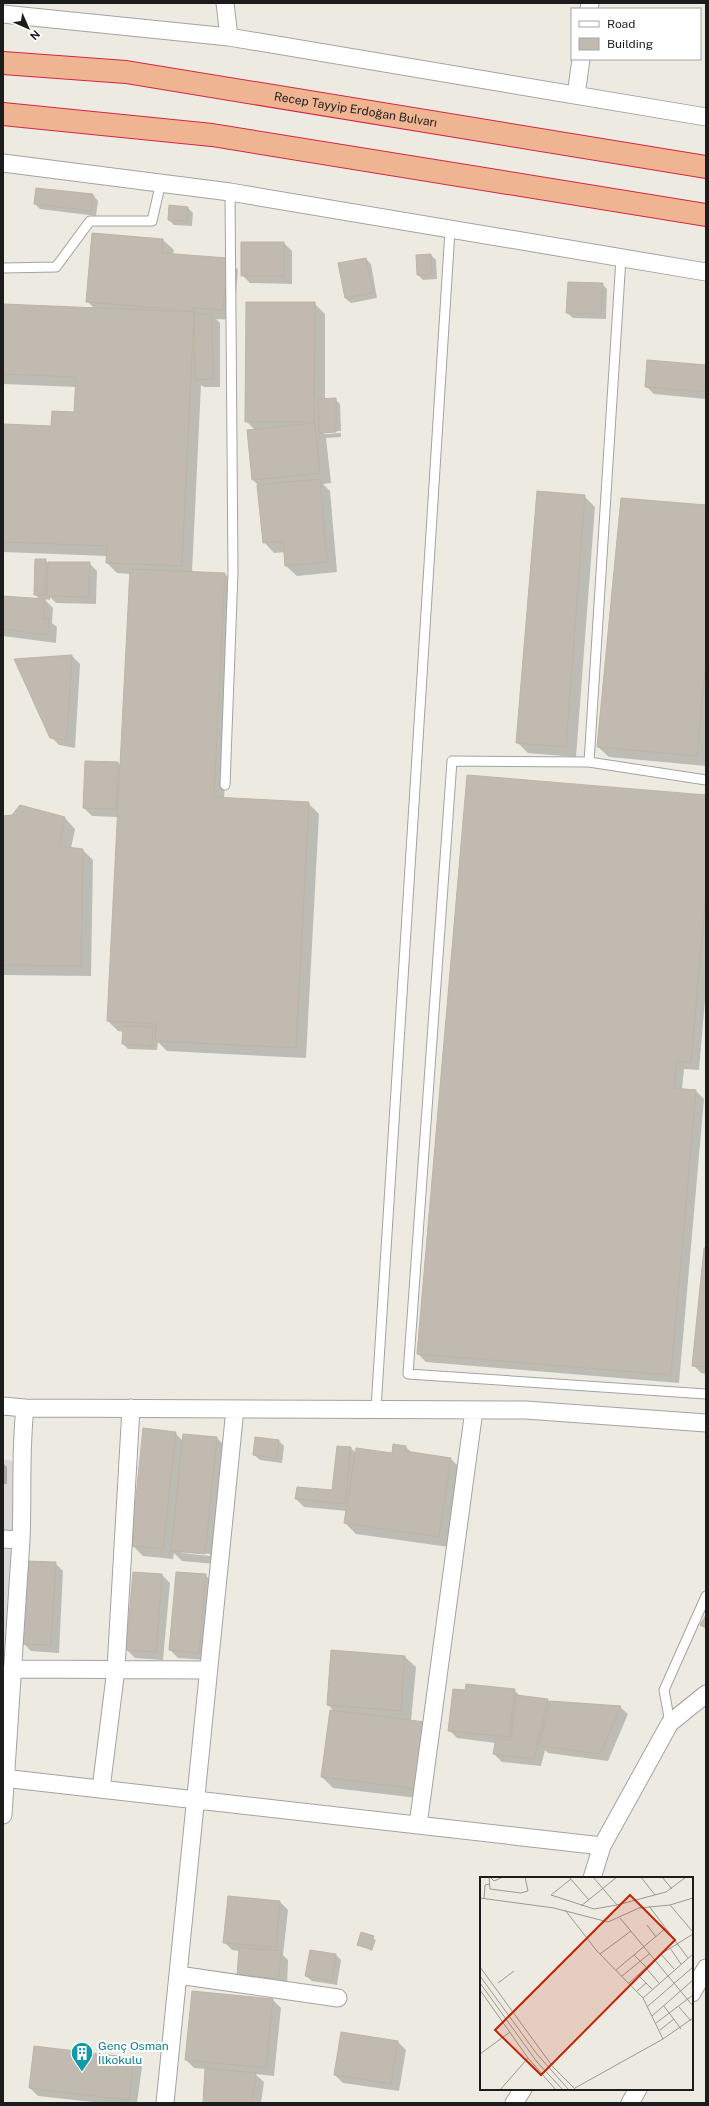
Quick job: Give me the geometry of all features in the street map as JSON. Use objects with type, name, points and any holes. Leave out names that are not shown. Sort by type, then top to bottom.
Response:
[{"type":"highway","name":"Recep Tayyip Erdoğan Bulvarı","points":[[3,63],[126,72],[706,167]]},
{"type":"highway","points":[[3,114],[212,134],[706,215]]},
{"type":"street","points":[[225,3],[229,37]]},
{"type":"street","points":[[3,14],[229,37],[706,117]]},
{"type":"street","points":[[576,95],[581,60]]},
{"type":"street","points":[[3,163],[230,192],[706,272]]},
{"type":"street","points":[[3,1406],[25,1408],[526,1410],[706,1423]]},
{"type":"street","points":[[3,1815],[10,1660],[21,1540],[23,1494],[22,1437],[25,1408]]},
{"type":"street","points":[[101,1789],[116,1669],[131,1408]]},
{"type":"street","points":[[165,2103],[235,1409]]},
{"type":"street","points":[[418,1825],[474,1410]]},
{"type":"street","points":[[3,1539],[21,1540]]},
{"type":"street","points":[[10,1660],[116,1669],[208,1670]]},
{"type":"street","points":[[592,1877],[602,1846],[670,1723],[706,1694]]},
{"type":"street","points":[[4,1778],[602,1846]]},
{"type":"street","points":[[693,1991],[706,1968]]},
{"type":"street","points":[[178,1975],[338,1998]]},
{"type":"street","points":[[514,2103],[522,2090]]},
{"type":"street","points":[[630,2103],[637,2090]]},
{"type":"lane","points":[[3,268],[56,267],[90,221],[152,221],[161,182]]},
{"type":"lane","points":[[225,785],[233,572],[230,192]]},
{"type":"lane","points":[[376,1410],[450,230]]},
{"type":"lane","points":[[589,762],[621,258]]},
{"type":"lane","points":[[706,780],[589,762],[452,761],[408,1374],[706,1394]]},
{"type":"lane","points":[[670,1723],[664,1690],[706,1596]]},
{"type":"shaded area","points":[[3,1459],[29,1464],[3,1689]]},
{"type":"building","points":[[36,188],[93,194],[91,211],[34,204]]},
{"type":"building","points":[[169,205],[188,207],[187,221],[168,220]]},
{"type":"building","points":[[92,233],[163,239],[162,253],[228,258],[223,310],[193,308],[193,311],[86,302]]},
{"type":"building","points":[[241,242],[284,242],[284,276],[241,276]]},
{"type":"building","points":[[431,254],[432,275],[417,275],[416,255]]},
{"type":"building","points":[[366,258],[373,293],[345,298],[338,263]]},
{"type":"building","points":[[568,282],[603,283],[601,314],[566,313]]},
{"type":"building","points":[[246,302],[315,302],[314,422],[245,422]]},
{"type":"building","points":[[3,304],[194,312],[182,566],[106,563],[107,546],[3,542],[3,424],[51,426],[52,411],[74,412],[76,377],[3,374]]},
{"type":"building","points":[[194,314],[212,314],[213,379],[195,380]]},
{"type":"building","points":[[647,360],[706,365],[706,392],[645,387]]},
{"type":"building","points":[[336,398],[336,432],[319,433],[318,399]]},
{"type":"building","points":[[315,423],[320,473],[252,480],[247,430]]},
{"type":"building","points":[[320,479],[327,562],[285,566],[283,541],[263,543],[257,485]]},
{"type":"building","points":[[537,491],[585,495],[566,747],[516,743]]},
{"type":"building","points":[[621,498],[706,505],[706,660],[697,756],[597,747]]},
{"type":"building","points":[[35,559],[46,559],[45,595],[34,595]]},
{"type":"building","points":[[48,562],[90,562],[89,597],[47,596]]},
{"type":"building","points":[[130,569],[225,573],[214,797],[309,802],[296,1048],[155,1041],[156,1024],[107,1021]]},
{"type":"building","points":[[3,596],[45,599],[44,619],[49,618],[48,635],[3,629]]},
{"type":"building","points":[[72,655],[67,740],[50,738],[14,659]]},
{"type":"building","points":[[85,761],[118,762],[116,809],[83,808]]},
{"type":"building","points":[[467,775],[706,795],[706,894],[691,1062],[677,1061],[674,1088],[696,1090],[671,1375],[417,1354]]},
{"type":"building","points":[[20,805],[65,817],[59,846],[83,849],[81,966],[3,965],[3,816],[12,815]]},
{"type":"building","points":[[123,1026],[153,1027],[152,1046],[122,1044]]},
{"type":"building","points":[[704,1248],[706,1248],[706,1367],[692,1366]]},
{"type":"building","points":[[143,1428],[176,1432],[163,1549],[131,1546]]},
{"type":"building","points":[[183,1434],[217,1437],[205,1554],[171,1551]]},
{"type":"building","points":[[255,1437],[279,1440],[277,1458],[253,1455]]},
{"type":"building","points":[[393,1444],[406,1446],[405,1451],[451,1458],[439,1537],[344,1523],[356,1448],[392,1453]]},
{"type":"building","points":[[337,1446],[351,1447],[345,1504],[295,1499],[297,1487],[332,1490]]},
{"type":"building","points":[[26,1561],[56,1562],[51,1645],[22,1644]]},
{"type":"building","points":[[133,1572],[162,1574],[156,1652],[126,1650]]},
{"type":"building","points":[[176,1572],[206,1574],[199,1653],[169,1650]]},
{"type":"building","points":[[706,1615],[706,1628],[700,1625]]},
{"type":"building","points":[[331,1650],[405,1656],[401,1711],[327,1705]]},
{"type":"building","points":[[466,1684],[515,1689],[509,1737],[448,1731],[453,1689],[465,1690]]},
{"type":"building","points":[[516,1695],[548,1699],[534,1759],[493,1754],[496,1738],[511,1740]]},
{"type":"building","points":[[550,1701],[621,1706],[600,1754],[539,1746]]},
{"type":"building","points":[[330,1710],[425,1722],[416,1789],[321,1777]]},
{"type":"building","points":[[228,1896],[280,1901],[276,1947],[223,1943]]},
{"type":"building","points":[[361,1932],[374,1936],[370,1949],[357,1945]]},
{"type":"building","points":[[239,1947],[281,1951],[279,1978],[237,1976]]},
{"type":"building","points":[[310,1950],[336,1954],[332,1981],[305,1976]]},
{"type":"building","points":[[192,1991],[273,1999],[266,2068],[185,2060]]},
{"type":"building","points":[[341,2032],[398,2041],[391,2084],[334,2075]]},
{"type":"building","name":"Genç Osman İlkokulu","points":[[34,2046],[134,2058],[129,2100],[29,2088]]},
{"type":"building","points":[[205,2068],[256,2073],[252,2103],[203,2103]]},
{"type":"place","name":"Genç Osman İlkokulu","points":[[82,2072]]}]
